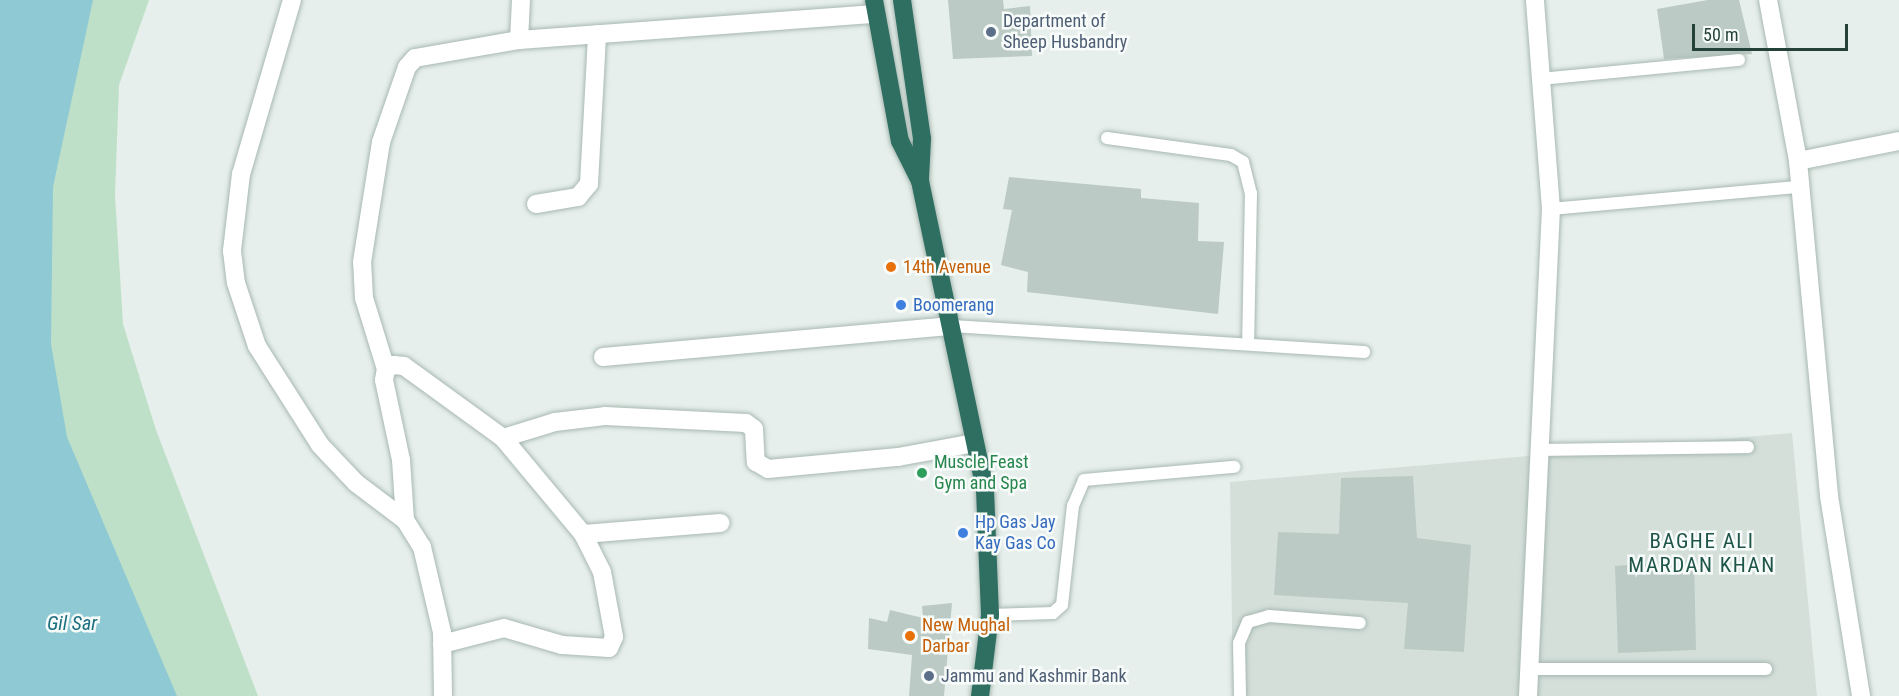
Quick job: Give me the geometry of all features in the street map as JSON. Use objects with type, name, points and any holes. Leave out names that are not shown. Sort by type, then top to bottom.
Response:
[{"type":"highway","points":[[902,0],[922,139],[920,181]]},
{"type":"highway","points":[[874,7],[900,141],[920,181],[952,326],[988,525],[990,615],[980,696]]},
{"type":"street","points":[[292,0],[241,174],[232,251],[236,283],[257,346],[320,445],[356,483],[405,520]]},
{"type":"street","points":[[519,40],[521,0]]},
{"type":"street","points":[[1528,696],[1543,450],[1551,209],[1535,0]]},
{"type":"street","points":[[1768,0],[1798,161],[1829,496],[1861,696]]},
{"type":"street","points":[[443,696],[442,644],[431,578],[405,520],[386,369],[364,298],[362,262],[381,142],[407,67],[427,52],[519,40],[874,7]]},
{"type":"street","points":[[536,204],[578,197],[589,184],[597,34]]},
{"type":"street","points":[[1798,161],[1899,141]]},
{"type":"street","points":[[603,357],[952,326]]},
{"type":"street","points":[[386,369],[404,366],[503,438],[583,534],[602,572],[613,645],[598,649],[562,645],[504,628],[442,644]]},
{"type":"street","points":[[503,438],[555,422],[604,416],[746,423],[754,429],[756,462],[768,469],[898,457],[974,443]]},
{"type":"street","points":[[583,534],[721,523]]},
{"type":"lane","points":[[1541,80],[1739,60]]},
{"type":"lane","points":[[1107,138],[1231,155],[1243,162],[1251,194],[1248,343]]},
{"type":"lane","points":[[1551,209],[1799,187]]},
{"type":"lane","points":[[952,326],[1364,352]]},
{"type":"lane","points":[[1543,450],[1748,447]]},
{"type":"lane","points":[[990,615],[1053,613],[1062,605],[1073,506],[1084,480],[1234,466]]},
{"type":"lane","points":[[1240,696],[1239,643],[1248,622],[1269,616],[1360,623]]},
{"type":"lane","points":[[1529,669],[1766,669]]},
{"type":"shaded area","points":[[1792,433],[1817,696],[1233,696],[1230,482]]},
{"type":"green space","points":[[0,0],[149,0],[119,85],[115,195],[123,324],[156,430],[258,696],[0,696]]},
{"type":"water","name":"Gil Sar","points":[[0,0],[93,0],[53,187],[51,344],[67,437],[177,696],[0,696]]},
{"type":"building","name":"Department of Sheep Husbandry","points":[[948,0],[1003,0],[1004,9],[1030,6],[1032,56],[953,59]]},
{"type":"building","points":[[1708,0],[1739,0],[1752,54],[1664,59],[1657,9]]},
{"type":"building","points":[[1009,177],[1141,189],[1141,198],[1199,203],[1198,241],[1224,242],[1218,314],[1027,292],[1028,272],[1001,265],[1012,210],[1003,209]]},
{"type":"building","points":[[1413,476],[1417,538],[1471,545],[1464,652],[1404,649],[1408,603],[1274,595],[1278,532],[1339,534],[1341,478]]},
{"type":"building","points":[[1694,560],[1696,650],[1618,653],[1615,566]]},
{"type":"building","name":"New Mughal Darbar","points":[[952,603],[944,696],[909,696],[912,655],[868,649],[869,618],[887,622],[890,610],[923,618],[922,606]]},
{"type":"place","name":"Department of Sheep Husbandry","points":[[991,32]]},
{"type":"place","name":"14th Avenue","points":[[891,267]]},
{"type":"place","name":"Boomerang","points":[[901,305]]},
{"type":"place","name":"Muscle Feast Gym and Spa","points":[[922,473]]},
{"type":"place","name":"Hp Gas Jay Kay Gas Co","points":[[963,533]]},
{"type":"place","name":"New Mughal Darbar","points":[[910,636]]},
{"type":"place","name":"Jammu and Kashmir Bank","points":[[929,676]]},
{"type":"district","name":"BAGHE ALI MARDAN KHAN","points":[[1702,553]]}]
